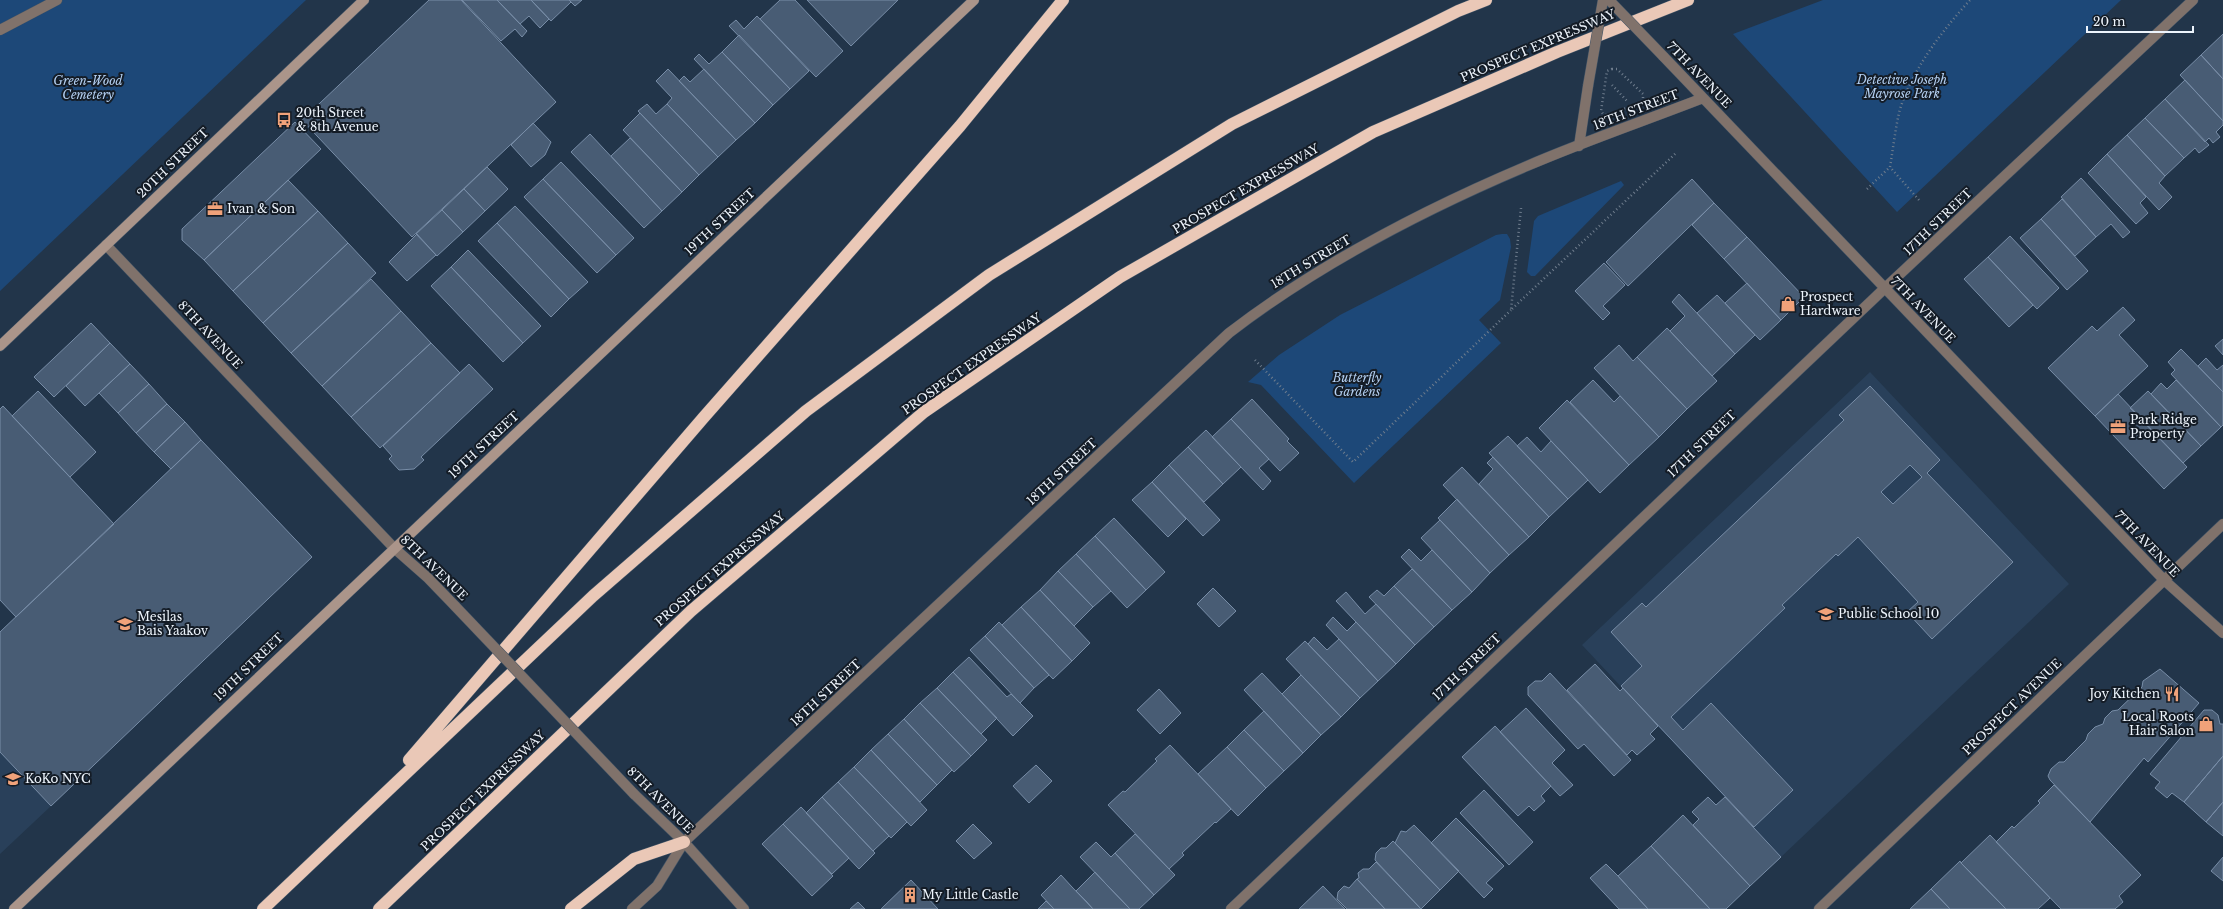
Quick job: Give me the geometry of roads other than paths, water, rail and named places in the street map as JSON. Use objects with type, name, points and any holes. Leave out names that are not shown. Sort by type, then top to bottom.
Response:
[{"type":"highway","points":[[367,810],[704,417],[960,126],[1063,0]]},
{"type":"highway","points":[[263,909],[593,596],[806,411],[990,275],[1232,124],[1458,11],[1486,0]]},
{"type":"highway","name":"PROSPECT EXPRESSWAY","points":[[379,909],[691,611],[924,412],[1120,277],[1373,132],[1557,52],[1688,0]]},
{"type":"highway","points":[[571,909],[634,859],[684,842]]},
{"type":"main road","name":"20TH STREET","points":[[0,346],[364,0]]},
{"type":"main road","name":"19TH STREET","points":[[14,909],[974,0]]},
{"type":"street","points":[[0,30],[57,0]]},
{"type":"street","name":"18TH STREET","points":[[1579,146],[1603,0]]},
{"type":"street","name":"7TH AVENUE","points":[[1609,0],[2164,580],[2223,633]]},
{"type":"street","name":"17TH STREET","points":[[1232,909],[1885,288],[2193,0]]},
{"type":"street","name":"18TH STREET","points":[[632,909],[657,886],[684,842],[1230,333],[1271,301],[1314,273],[1409,221],[1527,166],[1703,98]]},
{"type":"street","name":"8TH AVENUE","points":[[106,245],[394,548],[428,578],[634,794],[684,842],[744,909]]},
{"type":"street","name":"PROSPECT AVENUE","points":[[1819,909],[2223,524]]},
{"type":"place","name":"20th Street & 8th Avenue","points":[[284,120]]},
{"type":"place","name":"Ivan & Son","points":[[215,209]]},
{"type":"place","name":"Prospect Hardware","points":[[1788,304]]},
{"type":"place","name":"Park Ridge Property","points":[[2118,427]]},
{"type":"place","name":"Public School 10","points":[[1826,614]]},
{"type":"place","name":"Mesilas Bais Yaakov","points":[[125,624]]},
{"type":"place","name":"Joy Kitchen","points":[[2172,694]]},
{"type":"place","name":"Local Roots Hair Salon","points":[[2206,724]]},
{"type":"place","name":"KoKo NYC","points":[[13,779]]},
{"type":"place","name":"My Little Castle","points":[[910,895]]},
{"type":"park label","name":"Detective Joseph Mayrose Park","points":[[1902,87]]},
{"type":"park label","name":"Green-Wood Cemetery","points":[[88,88]]},
{"type":"park label","name":"Butterfly Gardens","points":[[1357,385]]}]
